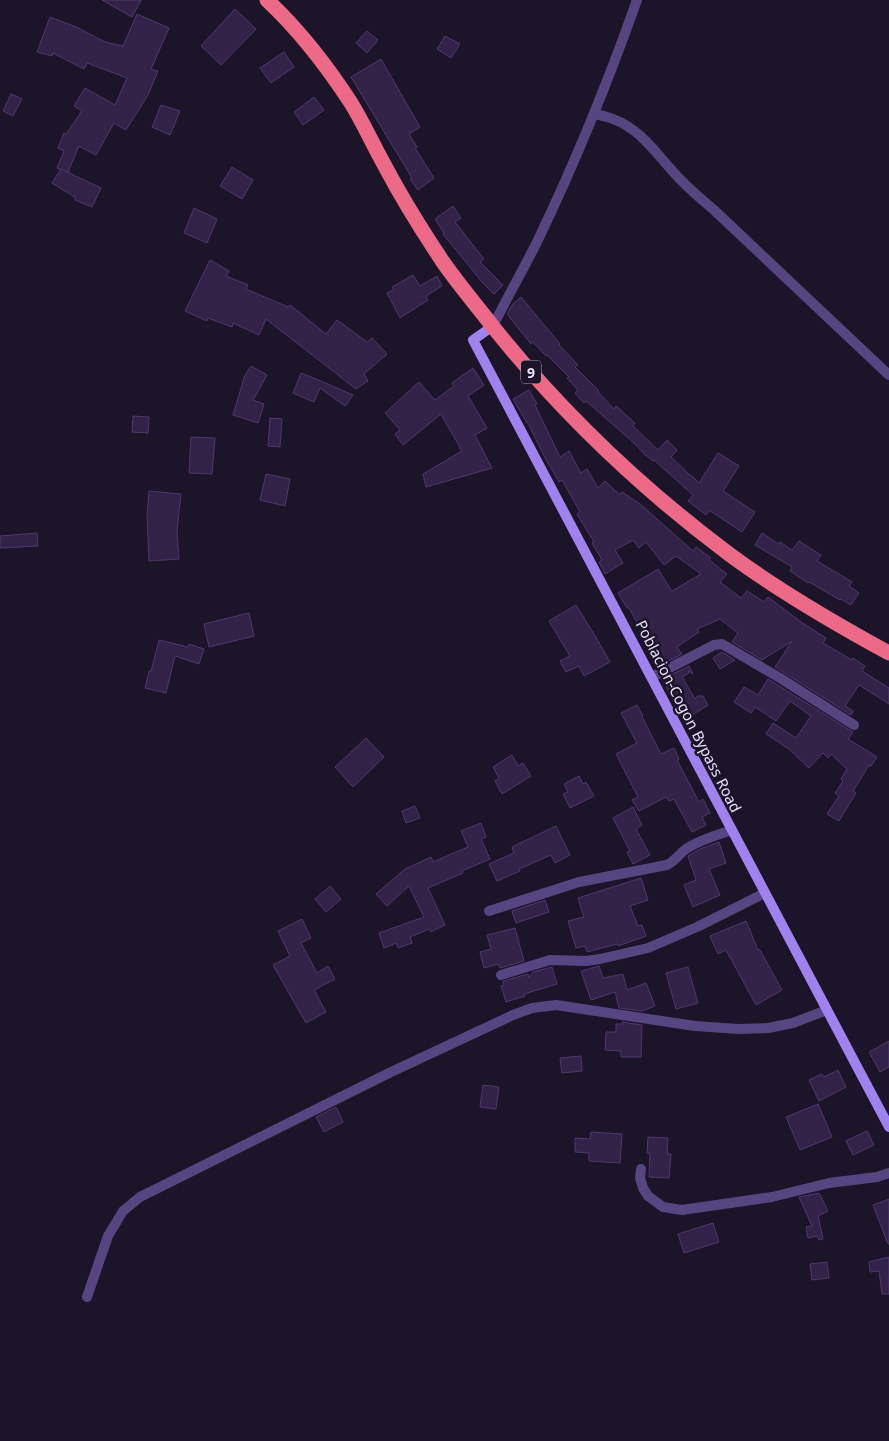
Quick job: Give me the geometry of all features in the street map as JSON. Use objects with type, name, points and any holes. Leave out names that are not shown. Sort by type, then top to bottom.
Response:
[{"type":"highway","name":"9","points":[[267,0],[296,29],[318,56],[352,105],[386,168],[444,263],[492,326],[529,370],[580,425],[626,469],[730,555],[766,580],[850,632],[889,653]]},
{"type":"main road","name":"Poblacion-Cogon Bypass Road","points":[[492,326],[473,340],[889,1127]]},
{"type":"street","points":[[492,326],[536,244],[557,200],[595,114],[637,0]]},
{"type":"street","points":[[595,114],[614,119],[625,125],[648,143],[694,194],[889,375]]},
{"type":"street","points":[[652,677],[710,647],[722,644],[854,725]]},
{"type":"street","points":[[489,911],[579,882],[668,866],[693,845],[732,830]]},
{"type":"street","points":[[501,975],[550,960],[600,960],[648,948],[697,927],[765,893]]},
{"type":"street","points":[[87,1297],[108,1236],[123,1211],[140,1197],[389,1073],[512,1015],[532,1008],[556,1005],[685,1025],[738,1029],[768,1028],[793,1023],[827,1010]]},
{"type":"street","points":[[641,1169],[640,1178],[648,1196],[664,1207],[682,1210],[772,1197],[829,1183],[889,1174]]},
{"type":"building","points":[[102,0],[141,0],[132,17]]},
{"type":"building","points":[[235,9],[256,29],[221,65],[201,46]]},
{"type":"building","points":[[137,14],[169,28],[151,69],[158,71],[148,95],[126,130],[114,123],[96,155],[79,146],[68,172],[57,168],[64,151],[58,148],[64,133],[66,134],[82,111],[74,106],[85,88],[115,105],[127,78],[87,63],[84,69],[53,53],[52,56],[37,52],[50,17],[76,27],[105,42],[123,46]]},
{"type":"building","points":[[367,31],[378,40],[367,53],[356,43]]},
{"type":"building","points":[[445,36],[460,44],[451,58],[437,49]]},
{"type":"building","points":[[284,52],[294,67],[271,83],[260,68]]},
{"type":"building","points":[[381,59],[420,127],[409,134],[417,147],[415,148],[434,178],[418,190],[351,77]]},
{"type":"building","points":[[11,94],[22,99],[13,116],[3,111]]},
{"type":"building","points":[[314,97],[324,110],[303,125],[294,112]]},
{"type":"building","points":[[161,105],[180,111],[170,135],[152,127]]},
{"type":"building","points":[[232,167],[253,180],[242,199],[220,186]]},
{"type":"building","points":[[61,169],[101,188],[92,207],[75,200],[76,198],[52,183]]},
{"type":"building","points":[[453,206],[461,218],[455,222],[484,259],[480,262],[503,285],[494,294],[443,234],[435,219]]},
{"type":"building","points":[[194,208],[217,219],[207,243],[184,233]]},
{"type":"building","points":[[210,260],[229,271],[226,276],[248,285],[246,289],[288,307],[290,305],[326,334],[337,320],[367,342],[372,338],[387,354],[364,374],[368,381],[356,389],[266,319],[259,335],[233,323],[232,327],[208,318],[207,321],[185,311]]},
{"type":"building","points":[[413,275],[420,286],[437,276],[442,286],[426,296],[428,300],[400,318],[387,293],[394,290],[392,287]]},
{"type":"building","points":[[521,297],[559,345],[578,365],[575,367],[614,409],[616,406],[635,423],[633,426],[658,450],[667,440],[677,450],[671,457],[699,483],[718,453],[739,466],[723,491],[755,512],[742,532],[709,510],[706,515],[688,501],[693,495],[654,460],[646,456],[586,401],[584,403],[575,393],[578,390],[567,378],[569,377],[533,342],[531,344],[507,314],[512,305]]},
{"type":"building","points":[[251,366],[267,375],[253,400],[264,404],[258,423],[233,415],[245,375]]},
{"type":"building","points":[[473,368],[484,385],[468,396],[487,428],[475,435],[492,468],[426,487],[423,474],[462,451],[441,414],[403,445],[395,434],[400,430],[385,413],[419,382],[435,400],[454,386],[452,383]]},
{"type":"building","points":[[301,373],[353,395],[345,406],[320,388],[314,402],[293,393]]},
{"type":"building","points":[[529,390],[560,457],[569,451],[581,473],[587,469],[598,488],[605,481],[620,495],[622,492],[640,504],[693,551],[696,547],[711,558],[709,560],[727,574],[720,582],[741,598],[747,591],[764,602],[768,597],[826,638],[823,643],[865,666],[862,671],[889,688],[889,704],[859,685],[845,706],[853,711],[851,715],[775,667],[792,641],[762,660],[732,642],[738,633],[720,619],[697,629],[699,632],[677,647],[682,654],[657,667],[648,651],[652,649],[629,608],[627,608],[618,593],[658,569],[672,591],[701,574],[676,556],[664,565],[646,542],[639,548],[633,540],[615,550],[623,563],[605,574],[599,562],[602,560],[592,543],[594,542],[577,514],[580,512],[562,480],[559,482],[513,399]]},
{"type":"building","points":[[133,416],[149,417],[148,433],[132,432]]},
{"type":"building","points":[[270,418],[282,419],[280,447],[268,446]]},
{"type":"building","points":[[191,437],[215,438],[212,474],[189,473]]},
{"type":"building","points":[[266,474],[290,479],[285,506],[260,500]]},
{"type":"building","points":[[149,491],[181,494],[177,531],[179,559],[149,561],[147,516]]},
{"type":"building","points":[[37,533],[38,546],[0,548],[0,536]]},
{"type":"building","points":[[762,533],[792,550],[799,541],[821,555],[817,561],[852,582],[849,586],[859,593],[851,605],[808,583],[790,571],[792,567],[755,545]]},
{"type":"building","points":[[576,605],[610,662],[584,676],[579,666],[566,672],[560,661],[570,656],[549,621]]},
{"type":"building","points":[[249,613],[254,636],[209,647],[204,624]]},
{"type":"building","points":[[159,640],[188,647],[189,644],[204,649],[199,664],[175,656],[166,693],[145,688]]},
{"type":"building","points":[[722,652],[735,660],[720,669],[713,658]]},
{"type":"building","points":[[689,666],[693,674],[688,670],[689,673],[682,677],[695,699],[698,696],[703,696],[708,705],[684,720],[662,679]]},
{"type":"building","points":[[768,679],[853,732],[848,739],[877,757],[871,766],[869,765],[853,791],[856,793],[839,821],[827,814],[839,796],[835,793],[843,781],[841,779],[847,769],[831,754],[828,758],[823,753],[809,768],[789,749],[766,734],[773,723],[796,738],[811,716],[790,701],[776,721],[755,707],[751,713],[734,702],[744,687],[758,695]]},
{"type":"building","points":[[637,705],[661,754],[674,748],[679,759],[677,760],[699,802],[703,799],[710,813],[702,817],[706,825],[692,832],[674,799],[669,801],[666,797],[639,811],[632,800],[638,797],[616,754],[637,743],[621,713]]},
{"type":"building","points":[[366,738],[384,757],[353,787],[335,767]]},
{"type":"building","points":[[512,755],[518,766],[523,763],[531,776],[502,794],[495,781],[499,778],[493,767]]},
{"type":"building","points":[[579,776],[583,784],[586,782],[594,796],[570,808],[563,794],[568,792],[564,784]]},
{"type":"building","points":[[415,806],[420,818],[406,823],[402,811]]},
{"type":"building","points":[[633,807],[642,825],[636,829],[650,855],[633,864],[627,852],[630,851],[613,818]]},
{"type":"building","points":[[481,823],[486,837],[481,839],[490,859],[428,888],[445,925],[431,932],[429,929],[410,937],[412,943],[398,948],[396,943],[384,948],[379,933],[424,917],[409,886],[387,906],[376,894],[405,869],[431,857],[433,862],[468,847],[461,831]]},
{"type":"building","points":[[556,826],[570,855],[555,863],[551,855],[497,881],[489,864],[514,853],[512,847]]},
{"type":"building","points":[[719,842],[726,863],[709,869],[720,895],[693,907],[684,885],[696,880],[688,856]]},
{"type":"building","points":[[641,878],[648,900],[630,906],[638,926],[642,925],[646,936],[618,946],[617,944],[587,952],[585,946],[576,948],[568,921],[584,917],[578,898]]},
{"type":"building","points":[[330,886],[341,899],[326,912],[315,899]]},
{"type":"building","points":[[545,900],[549,912],[516,923],[512,911]]},
{"type":"building","points":[[302,919],[311,938],[301,943],[317,973],[328,966],[335,979],[314,990],[326,1012],[306,1023],[273,965],[290,956],[278,931]]},
{"type":"building","points":[[746,921],[758,950],[760,950],[782,990],[756,1005],[726,950],[718,954],[710,936]]},
{"type":"building","points":[[515,928],[524,961],[500,968],[498,964],[484,968],[480,952],[491,949],[487,935]]},
{"type":"building","points":[[599,966],[603,978],[623,974],[627,990],[646,983],[655,1006],[642,1011],[619,1008],[615,992],[591,1000],[581,971]]},
{"type":"building","points":[[552,967],[557,984],[524,994],[525,996],[506,1002],[501,986],[504,985],[503,981],[528,974],[529,978],[533,972]]},
{"type":"building","points":[[688,967],[698,1003],[676,1009],[666,973]]},
{"type":"building","points":[[622,1022],[642,1025],[641,1057],[621,1057],[621,1051],[605,1050],[606,1032],[616,1032],[616,1024],[623,1024]]},
{"type":"building","points":[[889,1041],[889,1067],[880,1072],[869,1052]]},
{"type":"building","points":[[581,1056],[582,1071],[562,1073],[560,1058]]},
{"type":"building","points":[[838,1070],[846,1087],[819,1101],[809,1080],[822,1074],[824,1077]]},
{"type":"building","points":[[483,1085],[499,1087],[496,1109],[480,1107]]},
{"type":"building","points":[[818,1104],[832,1137],[800,1150],[786,1117]]},
{"type":"building","points":[[336,1107],[343,1122],[324,1132],[316,1117]]},
{"type":"building","points":[[867,1131],[874,1145],[853,1155],[846,1141]]},
{"type":"building","points":[[591,1132],[622,1134],[620,1163],[589,1161],[589,1153],[575,1152],[575,1138],[590,1139]]},
{"type":"building","points":[[648,1137],[668,1138],[667,1154],[671,1154],[669,1178],[649,1177],[650,1153],[647,1153]]},
{"type":"building","points":[[819,1193],[828,1211],[818,1216],[823,1239],[819,1240],[817,1236],[808,1238],[806,1227],[812,1226],[799,1197]]},
{"type":"building","points":[[889,1199],[889,1244],[888,1244],[873,1205]]},
{"type":"building","points":[[713,1223],[719,1242],[684,1253],[678,1234]]},
{"type":"building","points":[[889,1257],[889,1294],[882,1294],[879,1271],[870,1272],[869,1262]]},
{"type":"building","points":[[827,1262],[829,1278],[812,1280],[810,1264]]}]
